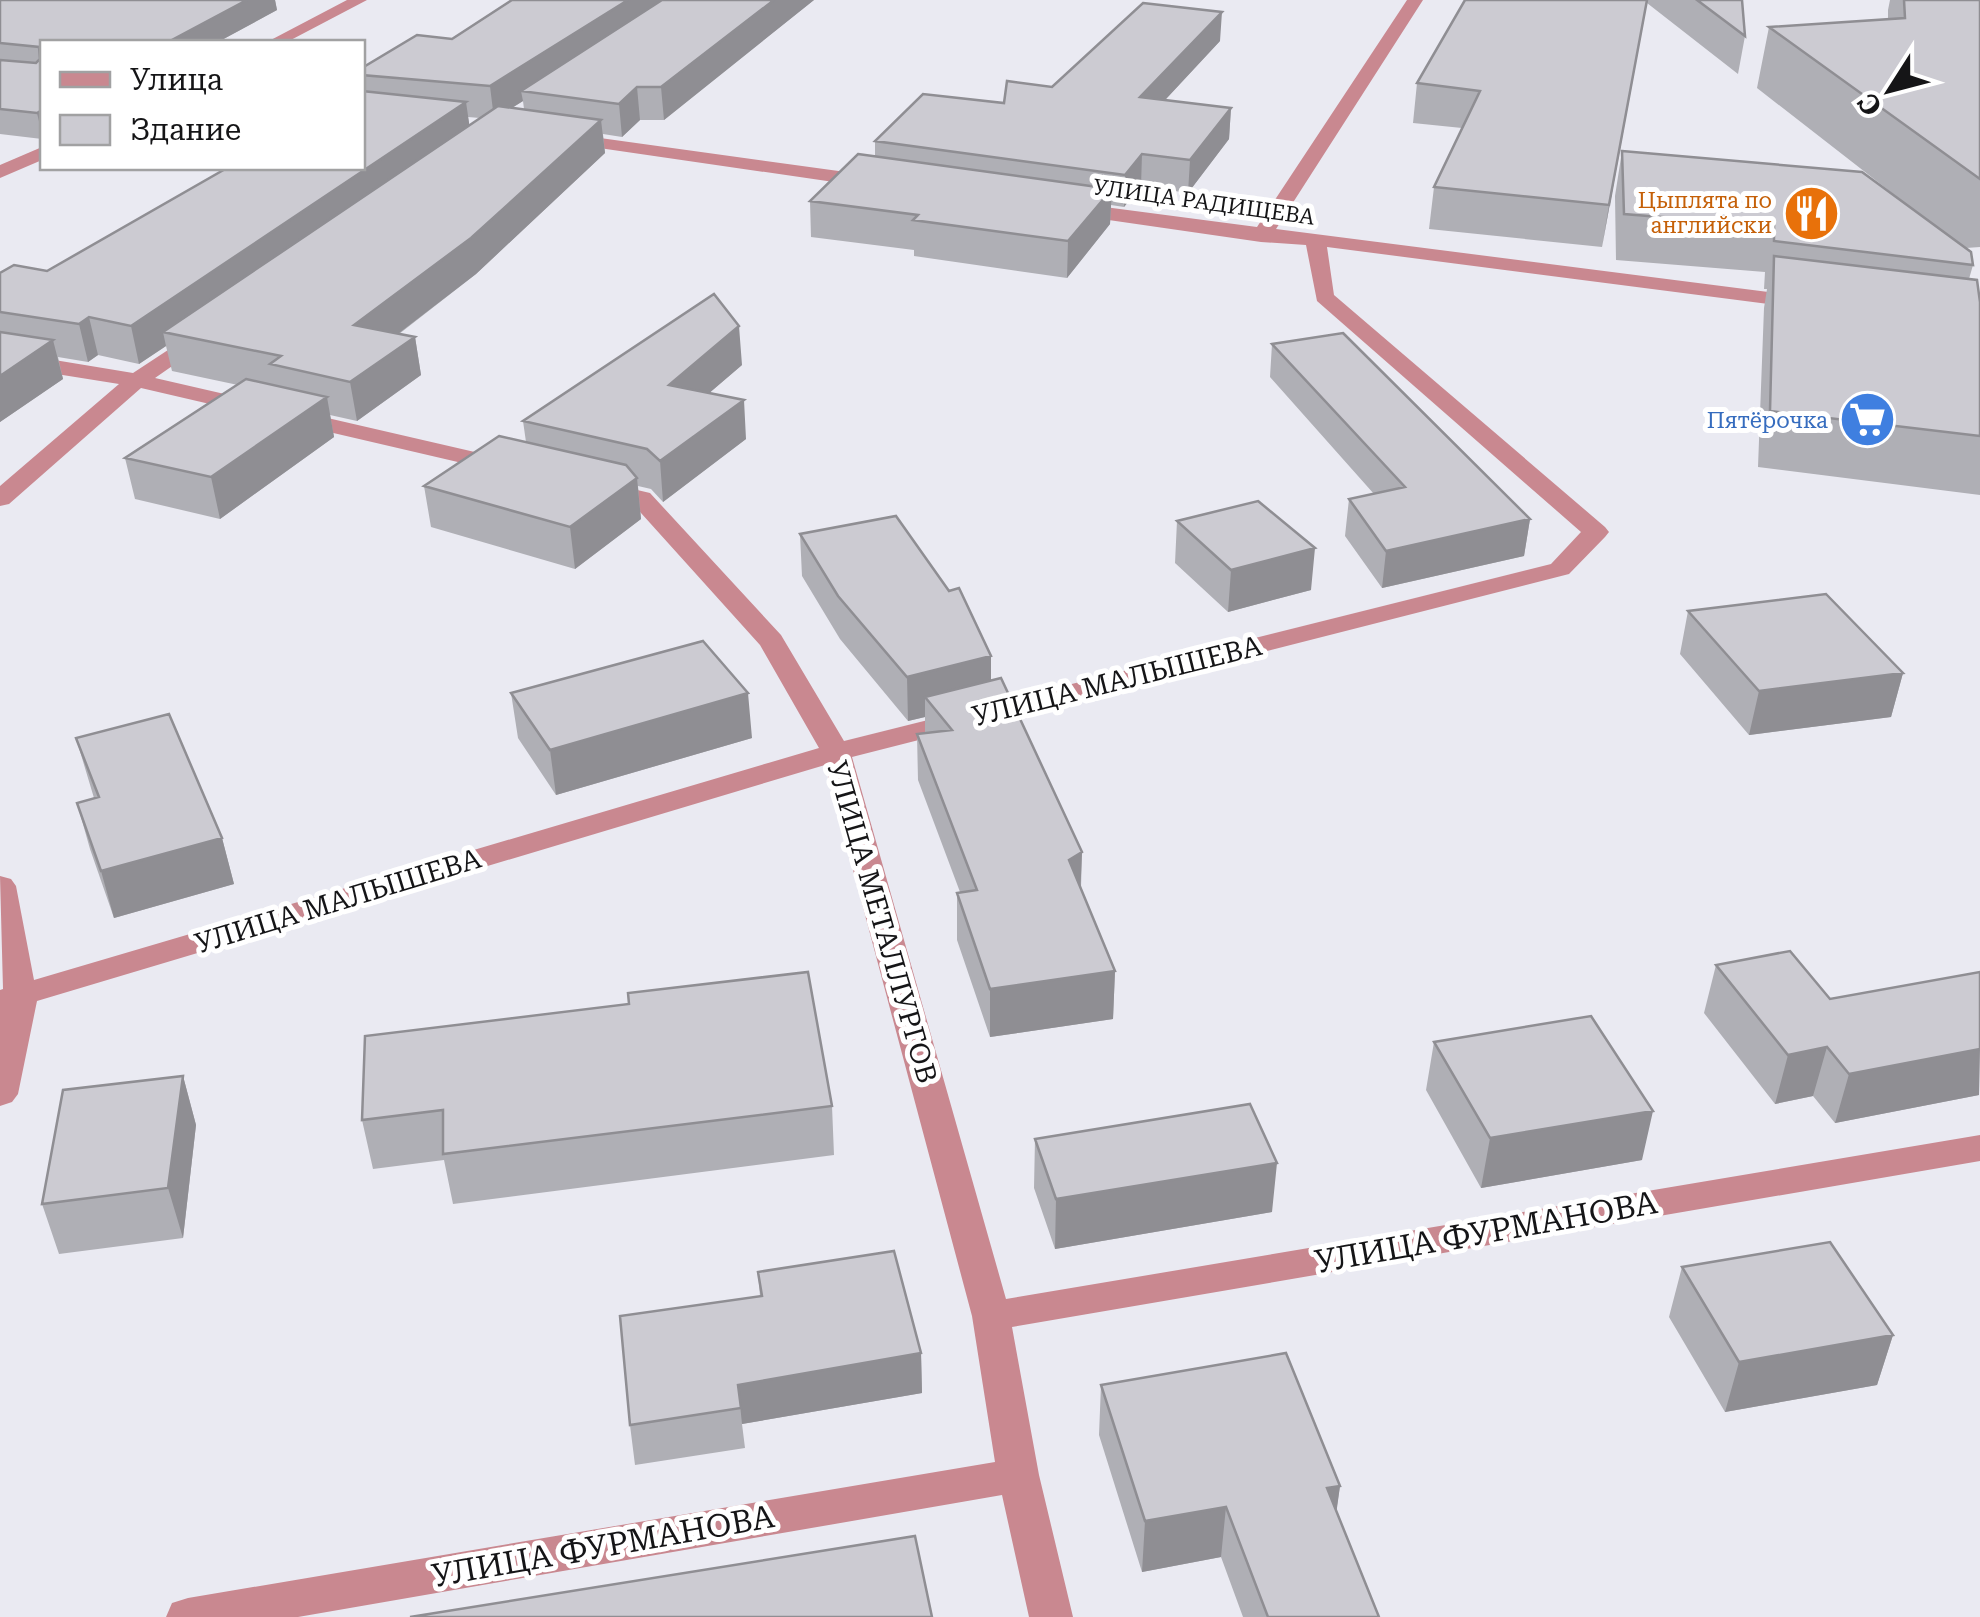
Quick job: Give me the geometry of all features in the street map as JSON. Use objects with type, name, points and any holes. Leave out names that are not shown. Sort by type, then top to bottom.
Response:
[{"type":"street","points":[[279,40],[359,0]]},
{"type":"street","points":[[1261,236],[1415,0]]},
{"type":"street","points":[[537,134],[889,184]]},
{"type":"street","points":[[0,172],[40,154]]},
{"type":"street","name":"УЛИЦА РАДИЩЕВА","points":[[1046,206],[1830,306]]},
{"type":"street","name":"УЛИЦА МАЛЫШЕВА","points":[[10,998],[836,752],[1560,568],[1596,532],[1324,297],[1316,242]]},
{"type":"street","points":[[0,499],[138,380],[220,322]]},
{"type":"street","points":[[0,358],[138,380],[525,471]]},
{"type":"street","name":"УЛИЦА МЕТАЛЛУРГОВ","points":[[564,480],[642,498],[771,641],[836,752],[991,1316],[1018,1475],[1051,1617]]},
{"type":"street","points":[[0,886],[10,998],[0,1094]]},
{"type":"street","name":"УЛИЦА ФУРМАНОВА","points":[[991,1316],[1980,1148]]},
{"type":"street","name":"УЛИЦА ФУРМАНОВА","points":[[188,1617],[1018,1475]]},
{"type":"building","points":[[0,0],[247,0],[172,40],[40,40],[40,59],[39,47],[0,43]]},
{"type":"building","points":[[512,0],[628,0],[490,86],[365,75],[365,66],[417,35],[452,39]]},
{"type":"building","points":[[662,0],[774,0],[661,87],[637,87],[619,104],[521,91]]},
{"type":"building","points":[[1465,0],[1647,0],[1609,205],[1434,187],[1480,91],[1417,83]]},
{"type":"building","points":[[1697,0],[1742,0],[1745,36]]},
{"type":"building","points":[[1904,0],[1980,0],[1980,179],[1769,27],[1905,18]]},
{"type":"building","points":[[1143,3],[1222,12],[1140,97],[1231,108],[1190,160],[1142,154],[1125,175],[875,141],[923,94],[1004,103],[1007,81],[1052,87]]},
{"type":"building","points":[[40,59],[40,111],[0,109],[0,60],[36,63]]},
{"type":"building","points":[[365,91],[466,102],[365,170]]},
{"type":"building","points":[[498,106],[601,120],[471,238],[354,325],[415,337],[350,382],[270,364],[281,356],[163,332]]},
{"type":"building","points":[[1622,151],[1862,172],[1971,252],[1973,265],[1774,241],[1774,226],[1624,214]]},
{"type":"building","points":[[858,154],[1112,189],[1068,241],[810,201]]},
{"type":"building","points":[[224,170],[364,170],[131,326],[89,317],[79,324],[0,312],[0,273],[14,265],[47,271]]},
{"type":"building","points":[[1774,256],[1977,280],[1980,436],[1770,411]]},
{"type":"building","points":[[714,294],[739,326],[669,385],[744,400],[660,461],[647,449],[523,421]]},
{"type":"building","points":[[0,332],[53,340],[0,376]]},
{"type":"building","points":[[1343,333],[1530,519],[1386,551],[1349,499],[1405,487],[1272,344]]},
{"type":"building","points":[[246,379],[327,397],[211,477],[125,458]]},
{"type":"building","points":[[499,436],[626,465],[637,478],[570,527],[424,486]]},
{"type":"building","points":[[1258,501],[1315,548],[1231,570],[1177,521]]},
{"type":"building","points":[[896,516],[949,591],[959,588],[991,656],[907,677],[838,596],[800,534]]},
{"type":"building","points":[[1826,594],[1903,673],[1759,691],[1688,611]]},
{"type":"building","points":[[703,641],[748,693],[550,750],[511,693]]},
{"type":"building","points":[[1001,678],[1082,852],[1069,860],[1115,971],[990,989],[957,893],[977,890],[917,734],[952,730],[925,697]]},
{"type":"building","points":[[169,714],[222,838],[101,871],[77,803],[99,797],[76,738]]},
{"type":"building","points":[[1790,951],[1830,999],[1980,972],[1980,1049],[1849,1074],[1827,1047],[1788,1055],[1716,965]]},
{"type":"building","points":[[808,972],[832,1106],[443,1154],[443,1110],[362,1120],[365,1036],[629,1004],[628,993]]},
{"type":"building","points":[[1591,1016],[1653,1111],[1490,1138],[1434,1042]]},
{"type":"building","points":[[183,1076],[168,1188],[42,1204],[63,1090]]},
{"type":"building","points":[[1250,1104],[1277,1163],[1056,1199],[1035,1139]]},
{"type":"building","points":[[1830,1242],[1893,1335],[1739,1362],[1682,1267]]},
{"type":"building","points":[[894,1251],[921,1353],[738,1385],[741,1408],[630,1425],[620,1316],[762,1296],[758,1272]]},
{"type":"building","points":[[1286,1353],[1340,1486],[1327,1488],[1379,1617],[1268,1617],[1226,1507],[1145,1521],[1101,1385]]},
{"type":"building","points":[[915,1536],[932,1617],[410,1617]]},
{"type":"place","name":"Цыплята по английски","points":[[1811,213]]},
{"type":"place","name":"Пятёрочка","points":[[1867,420]]}]
